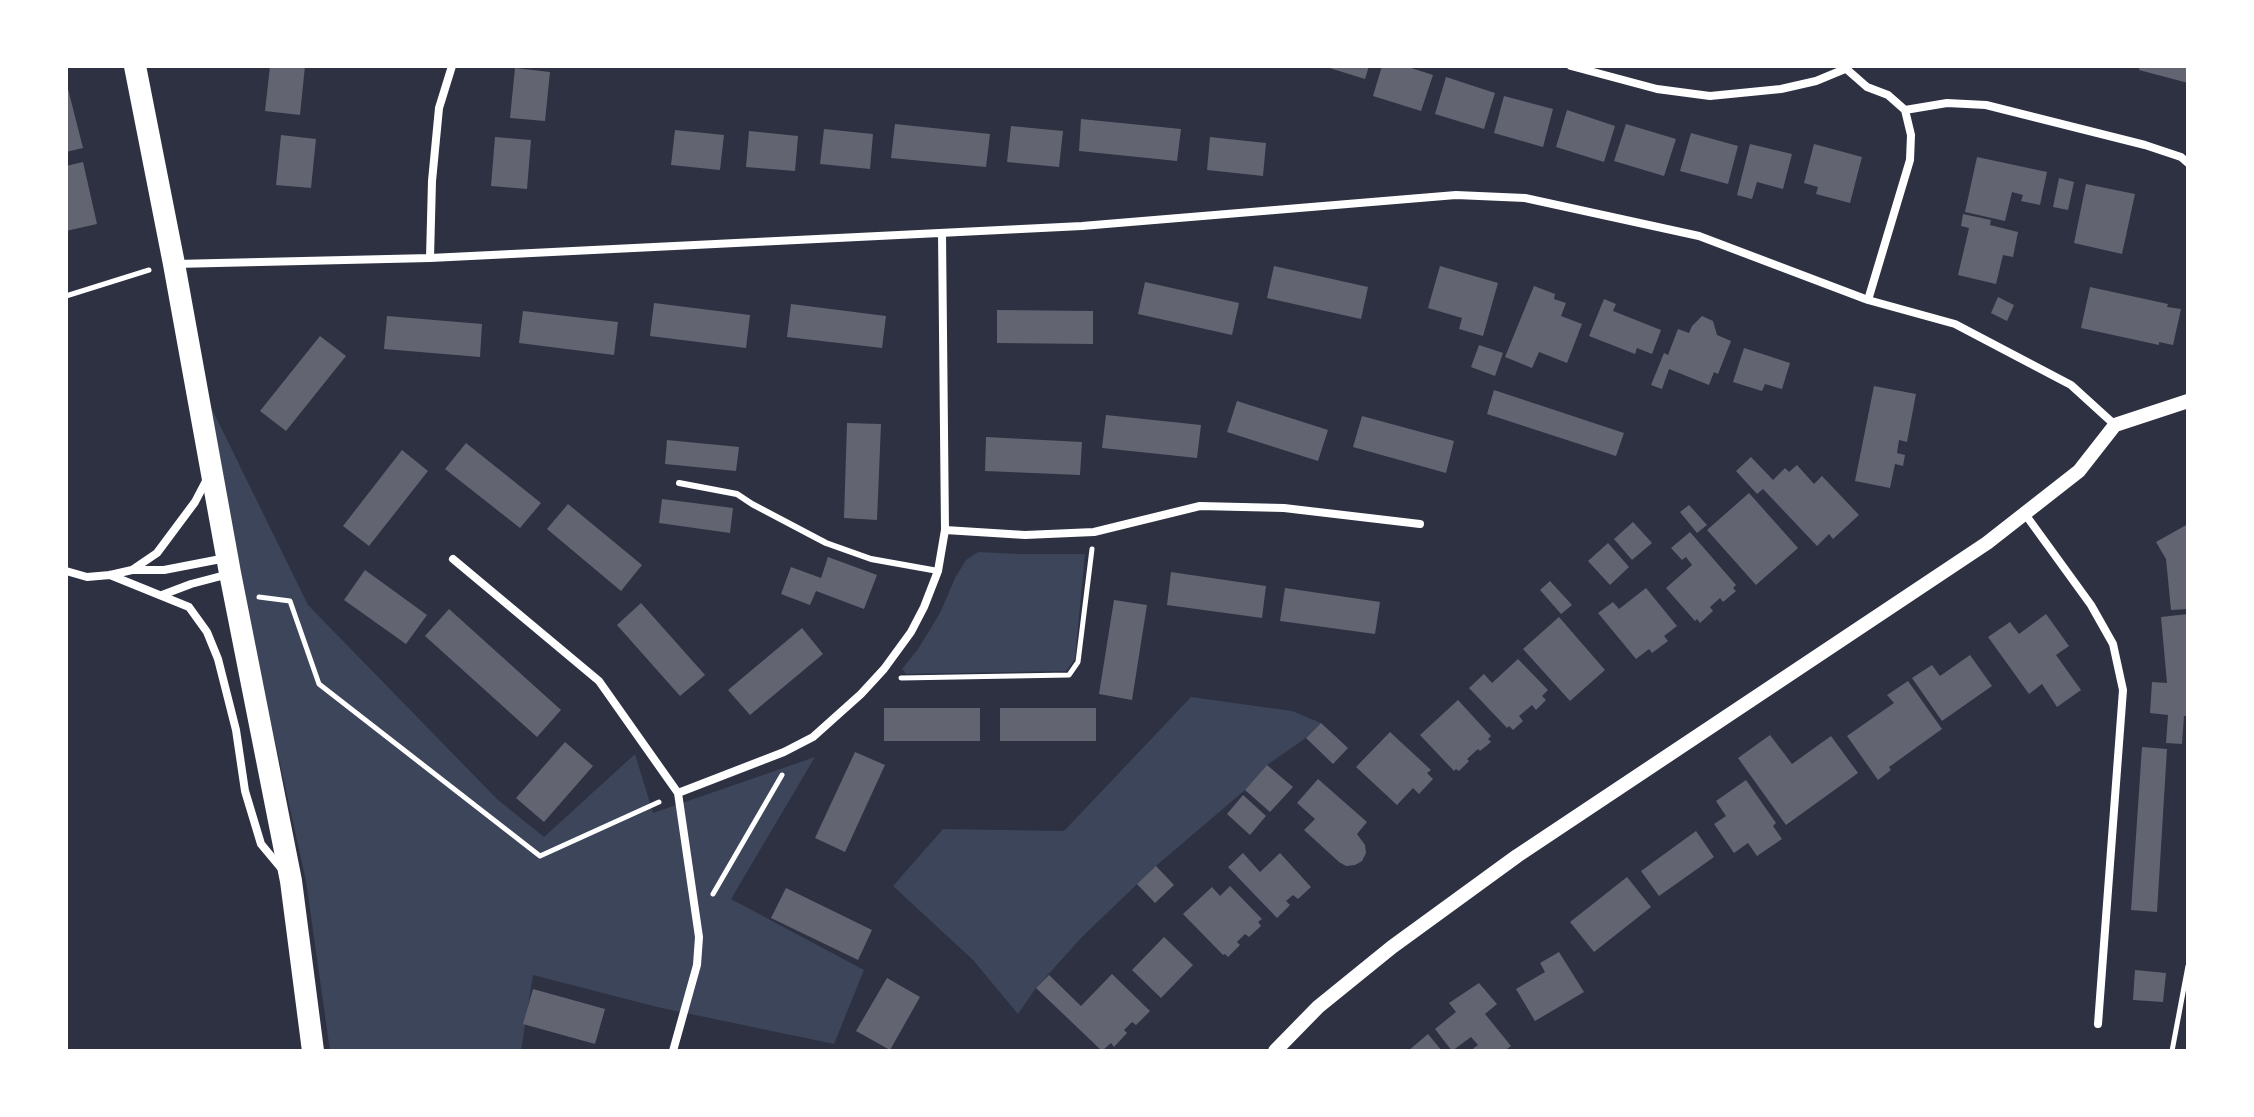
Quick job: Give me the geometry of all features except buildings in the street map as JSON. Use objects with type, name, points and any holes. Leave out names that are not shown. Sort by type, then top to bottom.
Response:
[{"type":"highway","points":[[135,66],[291,881],[313,1051]]},
{"type":"street","points":[[430,258],[432,181],[439,108],[452,66]]},
{"type":"street","points":[[1571,66],[1657,89],[1710,96],[1781,89],[1816,81],[1844,67],[1867,87],[1888,95],[1905,110],[1911,135],[1910,160],[1868,300]]},
{"type":"street","points":[[1905,110],[1947,103],[1986,105],[2145,145],[2181,157],[2188,163]]},
{"type":"street","points":[[174,264],[430,258],[942,233],[1082,226],[1456,195],[1525,198],[1699,236],[1868,300],[1955,324],[2071,385],[2115,425]]},
{"type":"street","points":[[678,793],[784,752],[813,737],[884,669],[911,632],[924,607],[938,571],[945,530],[942,233]]},
{"type":"street","points":[[1275,1051],[1318,1007],[1392,947],[1517,856],[1987,543],[2079,471],[2115,425],[2188,401]]},
{"type":"street","points":[[132,570],[157,553],[195,502],[212,471]]},
{"type":"street","points":[[945,530],[1025,535],[1094,532],[1200,506],[1284,508],[1420,524]]},
{"type":"street","points":[[2025,514],[2091,605],[2113,644],[2123,690],[2098,1024]]},
{"type":"street","points":[[453,559],[599,681],[678,793],[699,937],[697,965],[673,1051]]},
{"type":"street","points":[[66,571],[87,577],[132,570],[231,575]]},
{"type":"street","points":[[110,575],[189,607],[207,632],[218,659],[236,730],[245,791],[261,844],[291,881]]},
{"type":"street","points":[[162,595],[191,584],[231,575]]},
{"type":"lane","points":[[679,483],[737,494],[826,543],[871,559],[938,571]]},
{"type":"path","points":[[66,296],[174,264]]},
{"type":"path","points":[[884,669],[902,679],[1069,675],[1078,662],[1094,532]]},
{"type":"path","points":[[231,575],[290,601],[319,684],[540,856],[678,793]]},
{"type":"path","points":[[698,920],[787,767],[813,737]]},
{"type":"path","points":[[2172,1051],[2188,966]]},
{"type":"shaded area","points":[[211,407],[308,605],[497,799],[544,837],[635,754],[653,813],[815,757],[731,899],[864,970],[834,1044],[657,1007],[533,975],[521,1051],[330,1051],[306,881],[244,601]]},
{"type":"shaded area","points":[[978,552],[1085,554],[1075,659],[1066,671],[906,674],[902,669],[940,613],[966,560]]},
{"type":"shaded area","points":[[1191,697],[1292,711],[1321,723],[1306,738],[1267,765],[1245,790],[1156,866],[1082,937],[1036,988],[1018,1014],[973,960],[893,886],[943,829],[1064,831]]}]
